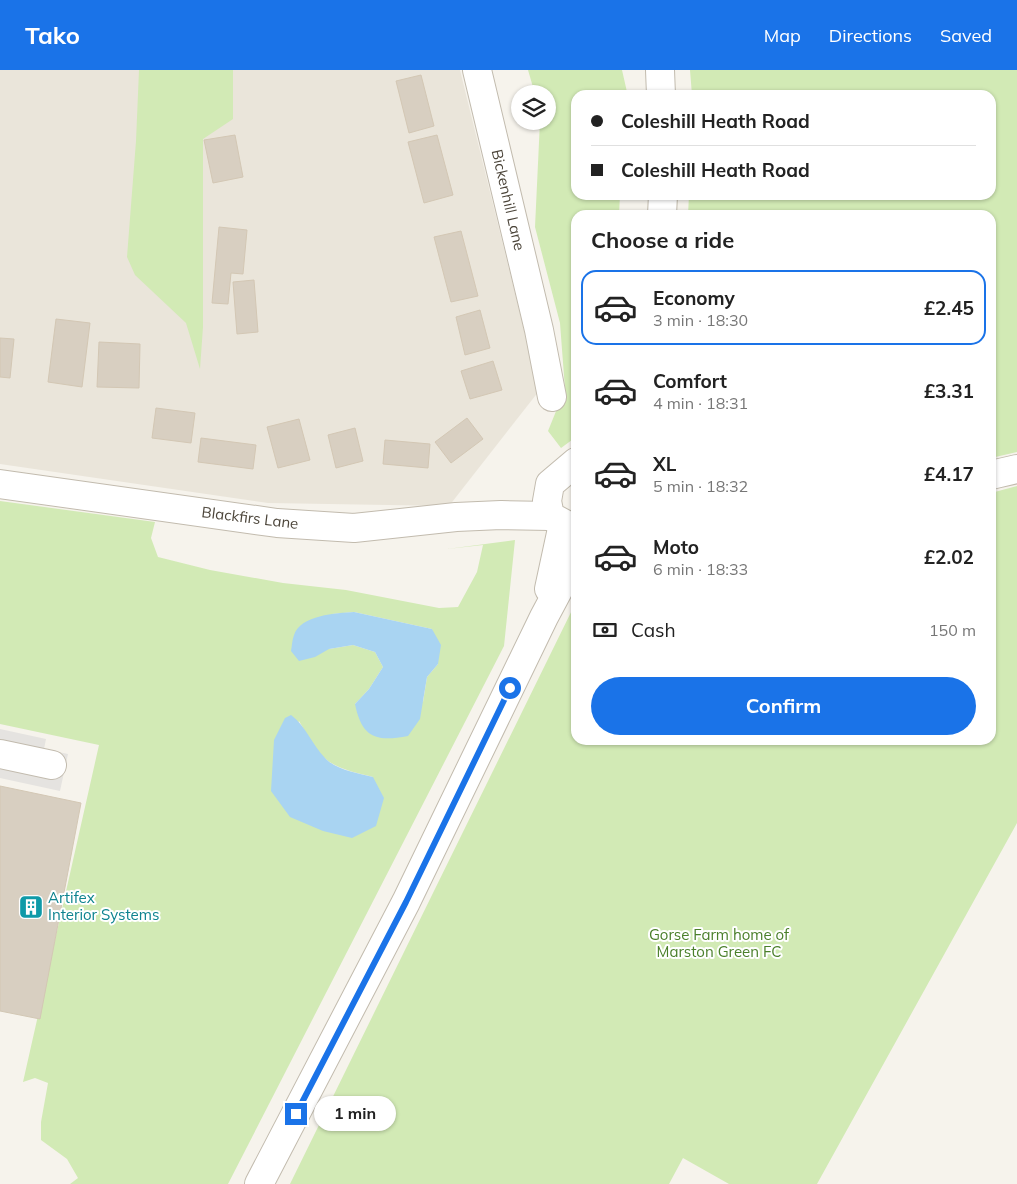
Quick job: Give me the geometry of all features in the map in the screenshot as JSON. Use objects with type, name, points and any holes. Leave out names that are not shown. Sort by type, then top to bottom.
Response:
[{"type":"street","name":"Bickenhill Lane","points":[[477,70],[544,328],[552,397]]},
{"type":"street","points":[[660,70],[662,90]]},
{"type":"street","name":"Blackfirs Lane","points":[[501,515],[550,484],[571,466]]},
{"type":"street","points":[[996,474],[1017,469]]},
{"type":"street","name":"Blackfirs Lane","points":[[0,484],[277,523],[354,528],[456,517],[501,515],[563,523]]},
{"type":"street","points":[[544,617],[563,523],[547,501],[550,484]]},
{"type":"street","points":[[259,1184],[406,902],[544,617],[571,566]]},
{"type":"street","points":[[0,754],[52,765]]},
{"type":"shaded area","points":[[0,70],[460,70],[539,391],[449,506],[268,503],[0,464]]},
{"type":"shaded area","points":[[0,729],[46,739],[44,749],[68,754],[60,791],[0,778]]},
{"type":"green space","points":[[139,70],[233,70],[233,119],[203,139],[203,327],[200,369],[186,323],[135,275],[127,257],[136,141]]},
{"type":"green space","points":[[528,70],[622,70],[627,90],[571,90],[571,200],[620,200],[619,210],[571,210],[571,441],[561,448],[548,431],[565,389],[560,323],[535,227],[540,130],[556,130],[556,85],[532,85]]},
{"type":"green space","points":[[690,70],[1017,70],[1017,452],[996,457],[996,210],[688,210],[689,200],[996,200],[996,90],[692,90]]},
{"type":"green space","name":"Gorse Farm home of Marston Green FC","points":[[1017,486],[1017,823],[817,1184],[729,1184],[683,1158],[669,1184],[290,1184],[571,612],[571,745],[996,745],[996,492]]},
{"type":"green space","points":[[0,501],[155,522],[151,538],[158,557],[210,570],[283,583],[346,590],[439,608],[458,607],[477,572],[483,545],[447,549],[515,540],[504,646],[228,1184],[70,1184],[78,1178],[67,1159],[41,1140],[41,1122],[48,1083],[35,1078],[23,1082],[99,745],[0,724]],"holes":[[[354,612],[432,629],[438,664],[427,677],[423,702],[355,704],[369,689],[383,667],[375,652],[353,645],[329,649],[332,614]],[[299,721],[315,748],[328,761],[344,769],[373,777],[272,791]]]},
{"type":"water","points":[[354,612],[432,629],[441,645],[438,664],[427,677],[420,719],[408,736],[387,738],[372,735],[366,731],[358,715],[355,704],[369,689],[383,667],[375,652],[353,645],[329,649],[315,657],[299,661],[291,651],[294,635],[304,623],[320,616]]},
{"type":"water","points":[[291,715],[301,725],[320,753],[330,762],[348,770],[373,777],[384,798],[376,826],[352,838],[323,831],[290,817],[271,791],[274,740],[285,718]]},
{"type":"building","points":[[421,75],[434,126],[409,133],[396,81]]},
{"type":"building","points":[[235,135],[243,177],[213,183],[204,140]]},
{"type":"building","points":[[437,135],[453,195],[424,203],[408,142]]},
{"type":"building","points":[[219,227],[247,230],[243,274],[231,273],[228,304],[212,303]]},
{"type":"building","points":[[461,231],[478,296],[451,302],[434,237]]},
{"type":"building","points":[[254,280],[258,332],[237,334],[233,282]]},
{"type":"building","points":[[480,310],[490,348],[465,355],[456,317]]},
{"type":"building","points":[[56,319],[90,323],[82,387],[48,382]]},
{"type":"building","points":[[0,338],[14,339],[10,378],[0,377]]},
{"type":"building","points":[[99,342],[140,344],[139,388],[97,387]]},
{"type":"building","points":[[493,361],[502,390],[470,399],[461,371]]},
{"type":"building","points":[[156,408],[195,413],[191,443],[152,438]]},
{"type":"building","points":[[467,418],[483,439],[451,463],[435,442]]},
{"type":"building","points":[[299,419],[310,460],[278,468],[267,427]]},
{"type":"building","points":[[355,428],[363,461],[336,468],[328,435]]},
{"type":"building","points":[[201,438],[256,445],[253,469],[198,462]]},
{"type":"building","points":[[385,440],[430,444],[428,468],[383,464]]},
{"type":"building","name":"Artifex Interior Systems","points":[[0,786],[81,803],[40,1019],[0,1011]]},
{"type":"place","name":"Artifex Interior Systems","points":[[31,907]]},
{"type":"route","points":[[296,1114],[406,902],[510,688]]}]
